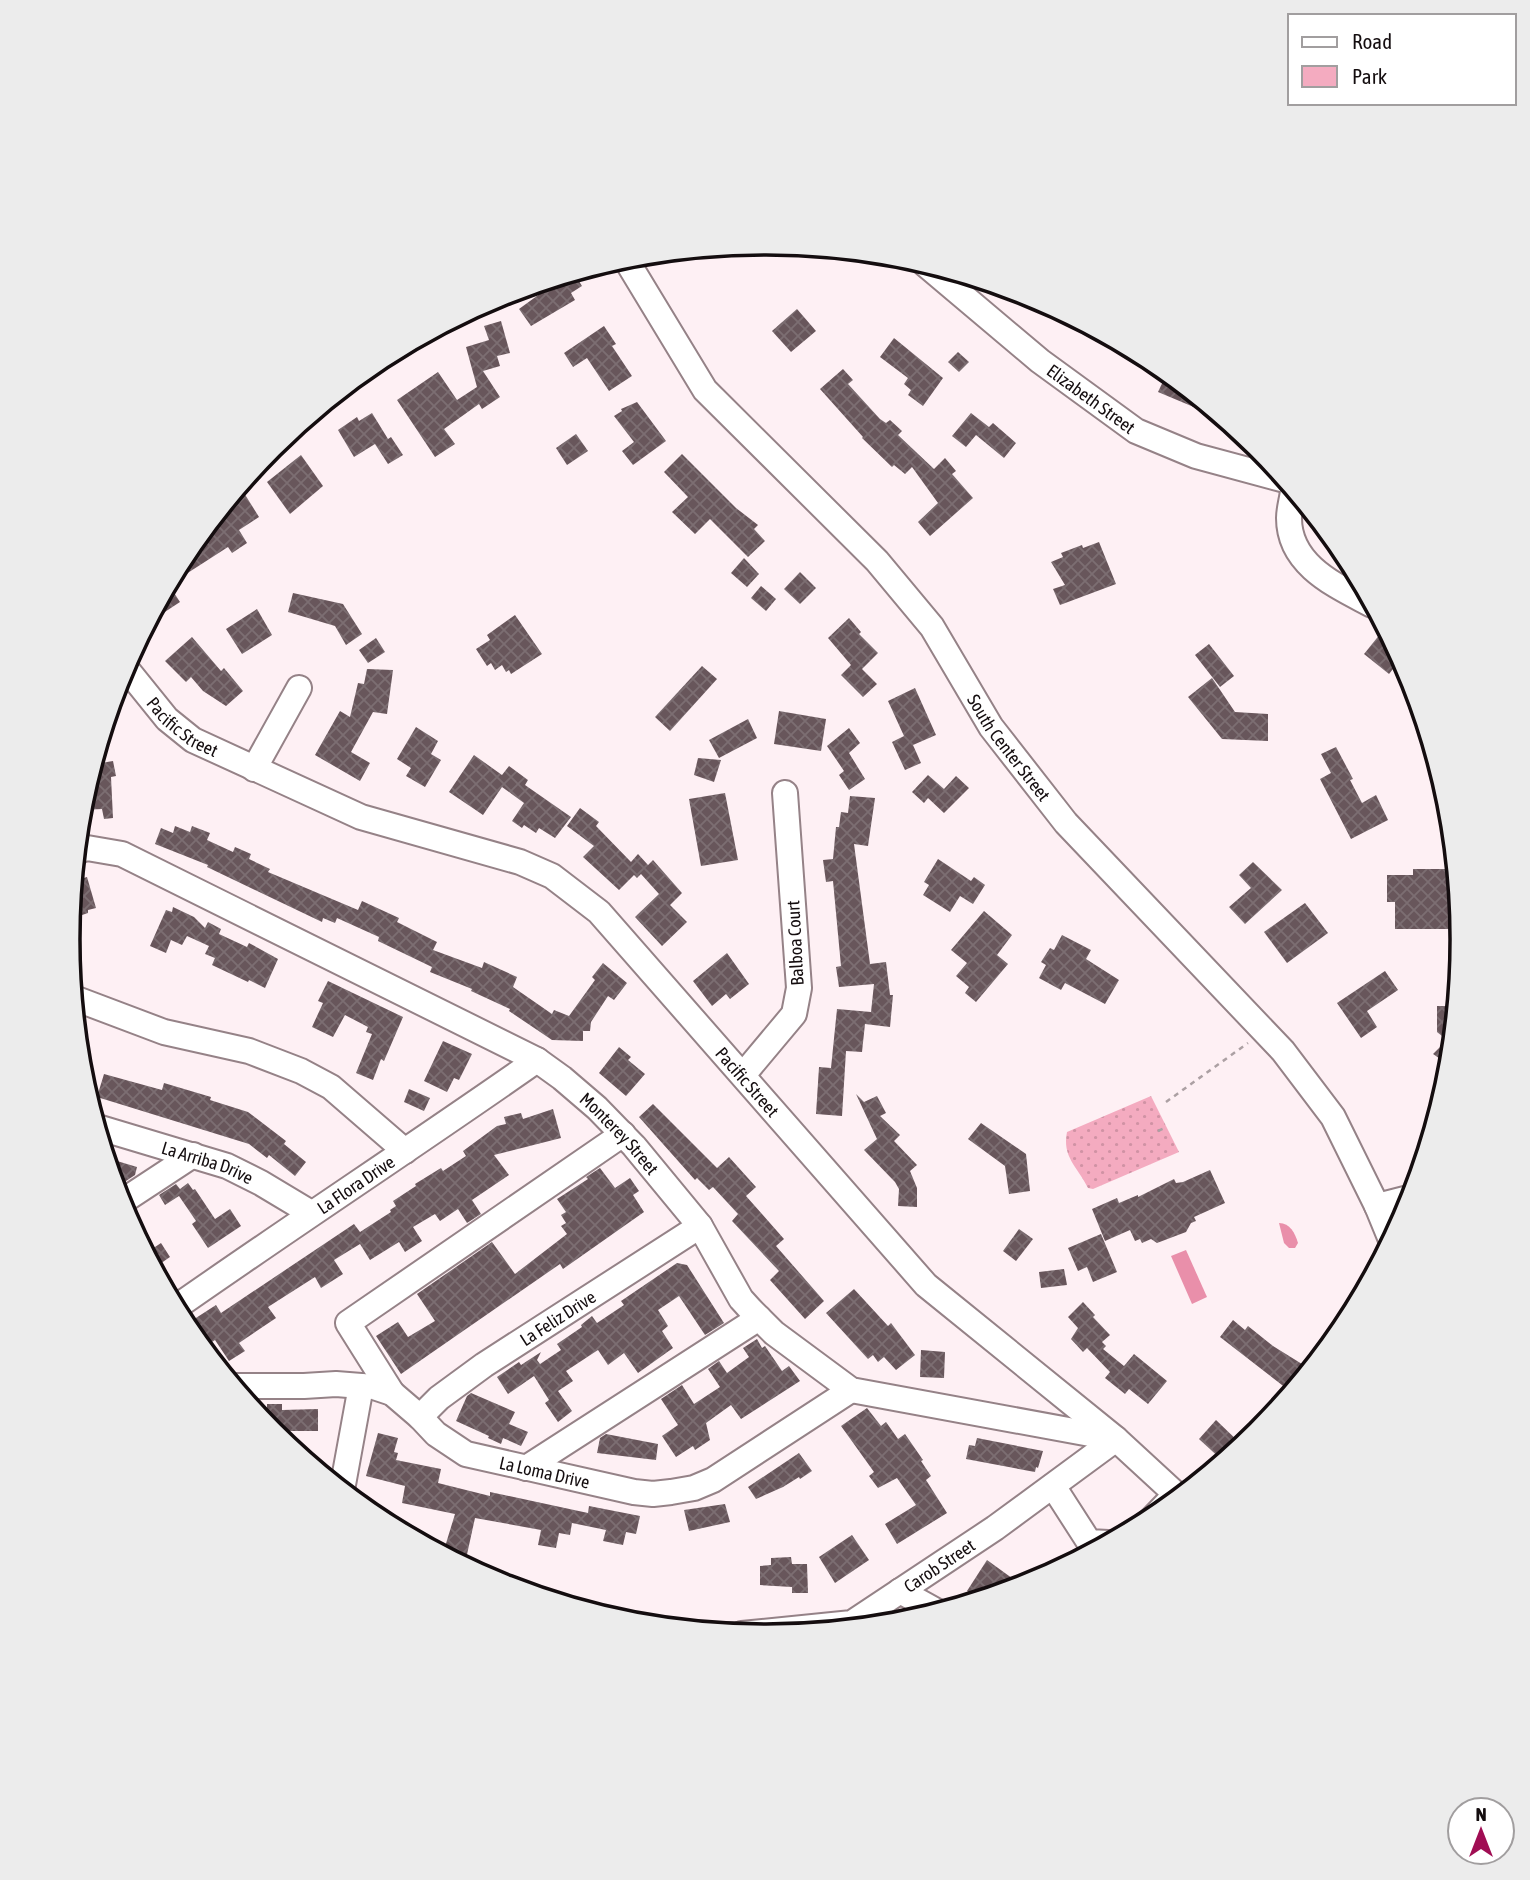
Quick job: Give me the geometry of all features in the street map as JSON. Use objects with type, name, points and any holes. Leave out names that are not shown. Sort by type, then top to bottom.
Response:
[{"type":"street","name":"South Center Street","points":[[632,269],[705,390],[877,561],[932,627],[991,727],[1066,822],[1283,1051],[1333,1118],[1386,1227]]},
{"type":"street","name":"Elizabeth Street","points":[[943,279],[1040,361],[1136,431],[1196,456],[1267,475]]},
{"type":"street","points":[[1291,503],[1289,517],[1291,536],[1301,556],[1323,579],[1358,598]]},
{"type":"street","name":"Pacific Street","points":[[133,678],[166,719],[193,740],[361,817],[483,850],[552,876],[599,912],[926,1285],[1116,1439],[1172,1490]]},
{"type":"street","points":[[254,769],[299,688]]},
{"type":"street","name":"Balboa Court","points":[[743,1075],[794,1014],[799,988],[785,793]]},
{"type":"street","name":"Monterey Street","points":[[86,848],[122,854],[537,1060],[562,1078],[623,1134],[700,1226],[741,1299],[759,1318],[774,1333],[851,1390],[1116,1439]]},
{"type":"street","points":[[84,1002],[164,1032],[249,1051],[301,1071],[331,1087],[405,1152]]},
{"type":"street","name":"La Flora Drive","points":[[184,1301],[537,1060]]},
{"type":"street","name":"La Arriba Drive","points":[[108,1130],[227,1166],[311,1213]]},
{"type":"street","points":[[392,1393],[348,1323],[623,1134]]},
{"type":"street","points":[[131,1196],[192,1155]]},
{"type":"street","points":[[1377,1206],[1397,1201]]},
{"type":"street","name":"La Feliz Drive","points":[[420,1417],[439,1398],[484,1366],[700,1226]]},
{"type":"street","points":[[526,1468],[759,1318]]},
{"type":"street","name":"La Loma Drive","points":[[246,1386],[336,1384],[392,1393],[436,1434],[466,1454],[653,1494],[694,1488],[713,1480],[851,1390]]},
{"type":"street","points":[[344,1480],[361,1386]]},
{"type":"street","name":"Carob Street","points":[[859,1618],[995,1528],[1116,1439]]},
{"type":"street","points":[[1052,1486],[1090,1542]]},
{"type":"street","points":[[900,1591],[925,1605]]},
{"type":"path","points":[[1166,1102],[1253,1038]]},
{"type":"path","points":[[1158,1131],[1167,1127]]},
{"type":"green space","points":[[1151,1096],[1179,1152],[1093,1189],[1088,1188],[1069,1155],[1067,1132]]},
{"type":"shaded area","points":[[1279,1223],[1294,1232],[1298,1243],[1295,1248],[1289,1248],[1284,1243]]},
{"type":"shaded area","points":[[1186,1250],[1207,1297],[1192,1304],[1171,1256]]},
{"type":"building","points":[[579,282],[582,286],[571,293],[575,300],[531,326],[519,309],[545,292]]},
{"type":"building","points":[[797,309],[816,331],[791,352],[772,331]]},
{"type":"building","points":[[501,321],[510,353],[497,356],[500,366],[483,371],[500,397],[482,409],[479,404],[444,429],[455,444],[435,457],[397,400],[438,372],[457,400],[477,387],[466,347],[489,340],[484,326]]},
{"type":"building","points":[[604,326],[616,344],[612,346],[632,376],[609,391],[587,358],[573,367],[564,353]]},
{"type":"building","points":[[894,338],[943,378],[923,406],[908,395],[911,390],[904,384],[908,378],[880,357]]},
{"type":"building","points":[[958,352],[969,362],[959,372],[948,362]]},
{"type":"building","points":[[843,369],[853,380],[848,384],[880,419],[886,423],[890,420],[902,431],[898,435],[934,469],[945,458],[956,471],[952,474],[973,498],[930,536],[918,522],[938,503],[912,467],[905,474],[894,465],[892,467],[862,438],[820,389]]},
{"type":"building","points":[[1162,383],[1195,407],[1158,392]]},
{"type":"building","points":[[637,402],[666,441],[633,465],[622,451],[634,442],[614,416],[622,411],[621,409]]},
{"type":"building","points":[[372,413],[388,439],[391,437],[403,455],[388,464],[375,444],[354,457],[338,430],[357,417],[359,421]]},
{"type":"building","points":[[971,413],[989,427],[993,423],[1016,443],[1004,458],[976,435],[966,447],[952,436]]},
{"type":"building","points":[[576,434],[588,451],[567,465],[556,448]]},
{"type":"building","points":[[682,454],[736,508],[758,525],[754,529],[765,541],[748,557],[710,519],[695,534],[672,512],[688,497],[664,472]]},
{"type":"building","points":[[301,455],[323,486],[290,514],[267,482]]},
{"type":"building","points":[[245,495],[259,517],[239,530],[247,543],[232,553],[228,547],[188,573]]},
{"type":"building","points":[[1099,542],[1116,584],[1060,605],[1053,589],[1065,585],[1051,562],[1063,557],[1061,553]]},
{"type":"building","points":[[744,558],[759,574],[747,587],[731,573]]},
{"type":"building","points":[[800,572],[816,588],[800,604],[784,589]]},
{"type":"building","points":[[761,586],[776,599],[766,611],[751,598]]},
{"type":"building","points":[[293,593],[343,604],[362,634],[346,645],[335,626],[288,612]]},
{"type":"building","points":[[175,594],[180,602],[164,612]]},
{"type":"building","points":[[257,609],[272,635],[242,654],[226,629]]},
{"type":"building","points":[[515,615],[542,654],[511,674],[509,670],[506,672],[502,665],[495,670],[491,663],[487,666],[476,649],[490,640],[487,635]]},
{"type":"building","points":[[849,618],[861,632],[859,634],[878,653],[862,669],[877,684],[863,697],[841,675],[851,665],[828,638]]},
{"type":"building","points":[[1378,636],[1393,669],[1389,674],[1364,654]]},
{"type":"building","points":[[192,637],[221,671],[224,668],[243,691],[226,706],[203,691],[191,677],[186,682],[165,661]]},
{"type":"building","points":[[376,638],[385,652],[368,663],[359,650]]},
{"type":"building","points":[[1209,644],[1234,676],[1220,687],[1195,655]]},
{"type":"building","points":[[702,666],[717,679],[670,731],[655,717]]},
{"type":"building","points":[[367,669],[393,670],[387,714],[373,712],[351,752],[370,763],[360,781],[315,755],[340,711],[350,717],[358,683],[364,684]]},
{"type":"building","points":[[1212,678],[1235,712],[1268,714],[1268,741],[1222,739],[1188,697]]},
{"type":"building","points":[[915,688],[936,735],[913,745],[921,763],[905,770],[892,742],[904,736],[888,701]]},
{"type":"building","points":[[779,711],[826,719],[821,751],[774,744]]},
{"type":"building","points":[[748,719],[757,738],[719,758],[709,740]]},
{"type":"building","points":[[416,727],[438,741],[431,754],[441,760],[425,787],[406,776],[411,768],[397,759]]},
{"type":"building","points":[[849,728],[860,743],[849,753],[865,779],[849,790],[839,775],[844,771],[827,746]]},
{"type":"building","points":[[1336,747],[1362,803],[1376,795],[1388,820],[1351,839],[1320,779],[1331,773],[1321,754]]},
{"type":"building","points":[[474,755],[502,775],[509,766],[528,780],[525,785],[571,817],[555,838],[539,828],[536,833],[512,821],[524,803],[502,787],[483,815],[449,792]]},
{"type":"building","points":[[698,758],[721,760],[714,782],[694,775]]},
{"type":"building","points":[[113,761],[116,776],[111,777],[113,818],[104,819],[102,809],[93,809],[104,762]]},
{"type":"building","points":[[928,775],[944,789],[956,776],[969,788],[944,813],[928,798],[924,803],[912,792]]},
{"type":"building","points":[[725,793],[738,860],[701,866],[689,799]]},
{"type":"building","points":[[850,796],[875,798],[868,846],[854,844],[870,964],[886,962],[890,995],[893,995],[890,1027],[865,1024],[862,1052],[846,1051],[842,1116],[816,1114],[819,1067],[831,1068],[837,1009],[871,1012],[874,984],[839,987],[836,967],[841,966],[833,881],[826,882],[823,860],[833,859],[836,827],[839,827],[841,812],[848,813]]},
{"type":"building","points":[[580,808],[599,822],[596,826],[631,862],[638,854],[648,865],[653,860],[682,893],[670,905],[687,922],[662,946],[635,917],[659,894],[641,874],[637,878],[634,875],[619,890],[583,857],[594,846],[567,826]]},
{"type":"building","points":[[175,826],[190,832],[192,826],[210,833],[207,840],[233,852],[235,847],[251,854],[249,859],[270,869],[268,872],[358,910],[362,901],[399,918],[397,922],[437,942],[433,950],[482,968],[484,962],[517,977],[513,987],[552,1014],[554,1010],[569,1016],[595,980],[592,977],[603,963],[627,983],[614,1000],[608,996],[591,1022],[590,1031],[583,1031],[583,1041],[552,1040],[509,1011],[510,1009],[471,991],[472,989],[430,972],[432,967],[378,941],[379,937],[337,918],[335,923],[323,918],[322,922],[207,867],[208,865],[155,844],[161,828],[173,833]]},
{"type":"building","points":[[938,859],[971,881],[974,877],[985,885],[973,904],[960,896],[950,912],[923,895],[929,885],[924,882]]},
{"type":"building","points":[[1253,862],[1282,890],[1245,924],[1229,907],[1251,888],[1239,875]]},
{"type":"building","points":[[1413,869],[1446,869],[1450,929],[1395,929],[1395,902],[1387,902],[1387,875],[1413,875]]},
{"type":"building","points":[[87,877],[96,908],[81,915],[82,895],[84,878]]},
{"type":"building","points":[[1305,903],[1328,933],[1287,963],[1264,932]]},
{"type":"building","points":[[173,907],[194,917],[205,928],[208,922],[221,929],[219,934],[247,947],[249,943],[278,959],[265,988],[212,965],[215,958],[205,954],[209,946],[187,936],[182,945],[171,940],[166,953],[150,946],[166,910],[172,912]]},
{"type":"building","points":[[984,911],[1012,935],[997,955],[1008,964],[976,1002],[965,993],[969,987],[956,976],[967,963],[951,950]]},
{"type":"building","points":[[1062,935],[1091,950],[1086,959],[1119,980],[1105,1004],[1065,983],[1061,990],[1039,978],[1046,965],[1041,962],[1050,948],[1054,950]]},
{"type":"building","points":[[727,953],[749,984],[730,999],[726,994],[712,1006],[693,981]]},
{"type":"building","points":[[1385,971],[1398,990],[1367,1011],[1377,1027],[1361,1038],[1337,1003]]},
{"type":"building","points":[[328,981],[403,1017],[373,1080],[356,1073],[372,1034],[366,1032],[368,1027],[345,1015],[333,1037],[312,1027],[323,1003],[318,1001]]},
{"type":"building","points":[[1437,1006],[1446,1006],[1443,1037],[1437,1032]]},
{"type":"building","points":[[443,1041],[472,1054],[459,1080],[454,1078],[447,1092],[424,1081]]},
{"type":"building","points":[[1441,1046],[1439,1058],[1433,1054]]},
{"type":"building","points":[[619,1047],[631,1057],[628,1060],[645,1074],[626,1096],[599,1073]]},
{"type":"building","points":[[104,1074],[162,1090],[164,1083],[211,1097],[210,1100],[248,1112],[286,1141],[284,1144],[306,1162],[295,1176],[269,1155],[267,1158],[249,1144],[100,1098],[98,1093]]},
{"type":"building","points":[[409,1089],[430,1098],[424,1111],[404,1102]]},
{"type":"building","points":[[856,1094],[864,1102],[877,1096],[886,1113],[880,1116],[900,1135],[894,1141],[917,1165],[910,1171],[917,1188],[917,1207],[898,1206],[899,1189],[895,1182],[864,1150],[877,1139]]},
{"type":"building","points":[[653,1104],[717,1168],[729,1157],[756,1187],[746,1196],[784,1239],[776,1246],[824,1301],[805,1319],[770,1280],[779,1271],[732,1221],[738,1214],[713,1187],[709,1190],[697,1178],[695,1180],[639,1117]]},
{"type":"building","points":[[553,1109],[561,1138],[494,1155],[509,1175],[472,1200],[481,1214],[467,1223],[458,1209],[440,1221],[435,1214],[413,1227],[422,1241],[405,1252],[399,1242],[370,1260],[360,1244],[334,1260],[343,1274],[321,1288],[315,1277],[268,1307],[276,1318],[239,1343],[245,1351],[229,1361],[215,1340],[212,1342],[195,1319],[216,1305],[221,1313],[354,1224],[360,1232],[391,1212],[396,1206],[393,1201],[416,1186],[415,1184],[466,1156],[463,1151],[497,1126],[506,1124],[504,1117],[521,1113],[523,1119]]},
{"type":"building","points":[[981,1123],[1026,1154],[1030,1191],[1009,1194],[1005,1166],[968,1139]]},
{"type":"building","points":[[117,1161],[137,1167],[135,1175],[126,1181]]},
{"type":"building","points":[[600,1168],[615,1188],[630,1178],[639,1191],[633,1195],[644,1212],[563,1269],[560,1264],[401,1374],[376,1336],[398,1322],[408,1337],[435,1321],[417,1294],[492,1242],[515,1274],[567,1234],[561,1226],[566,1223],[561,1215],[566,1212],[557,1199]]},
{"type":"building","points":[[1210,1170],[1225,1203],[1194,1217],[1196,1221],[1191,1223],[1186,1232],[1157,1243],[1151,1239],[1142,1243],[1140,1239],[1135,1241],[1130,1230],[1105,1241],[1092,1209],[1117,1198],[1119,1203],[1138,1197],[1174,1179],[1176,1183],[1183,1182]]},
{"type":"building","points":[[188,1183],[215,1219],[230,1209],[241,1226],[208,1248],[192,1224],[196,1221],[179,1196],[165,1205],[159,1195],[176,1184],[180,1189]]},
{"type":"building","points":[[1019,1229],[1033,1239],[1016,1261],[1003,1251]]},
{"type":"building","points":[[1101,1234],[1117,1272],[1093,1282],[1087,1267],[1078,1271],[1068,1248]]},
{"type":"building","points":[[161,1243],[170,1257],[162,1263],[154,1248]]},
{"type":"building","points":[[677,1263],[687,1265],[724,1323],[705,1335],[679,1296],[658,1310],[668,1326],[662,1331],[673,1348],[638,1373],[624,1353],[608,1365],[598,1350],[566,1371],[573,1381],[558,1391],[572,1411],[558,1422],[545,1403],[549,1400],[534,1376],[508,1394],[497,1377],[519,1362],[521,1365],[541,1352],[537,1360],[540,1364],[561,1350],[557,1344],[582,1327],[592,1316],[597,1323],[624,1305],[621,1301]]},
{"type":"building","points":[[1064,1269],[1067,1285],[1041,1288],[1039,1272]]},
{"type":"building","points":[[854,1289],[888,1326],[891,1323],[915,1355],[896,1370],[884,1357],[878,1362],[873,1355],[868,1359],[826,1313]]},
{"type":"building","points":[[1083,1302],[1110,1335],[1102,1342],[1106,1346],[1103,1349],[1124,1366],[1134,1354],[1167,1381],[1148,1404],[1129,1389],[1125,1394],[1105,1378],[1110,1372],[1087,1348],[1083,1352],[1071,1339],[1078,1328],[1068,1317]]},
{"type":"building","points":[[1233,1320],[1245,1330],[1248,1326],[1302,1364],[1284,1386],[1220,1337]]},
{"type":"building","points":[[757,1339],[782,1371],[789,1366],[800,1381],[741,1419],[731,1405],[706,1423],[710,1440],[695,1450],[693,1446],[676,1457],[662,1436],[678,1425],[661,1399],[682,1385],[694,1404],[720,1387],[708,1369],[719,1361],[727,1373],[749,1357],[743,1348]]},
{"type":"building","points":[[921,1350],[945,1352],[944,1378],[920,1377]]},
{"type":"building","points":[[471,1393],[515,1412],[509,1424],[528,1432],[521,1446],[503,1438],[501,1444],[456,1421],[467,1396]]},
{"type":"building","points":[[267,1404],[282,1404],[282,1410],[318,1409],[318,1431],[288,1431],[267,1409]]},
{"type":"building","points":[[867,1408],[881,1426],[886,1422],[898,1439],[905,1434],[923,1460],[921,1461],[931,1476],[926,1480],[947,1513],[897,1544],[885,1524],[916,1505],[897,1478],[878,1488],[869,1476],[874,1472],[841,1426]]},
{"type":"building","points":[[1216,1420],[1234,1438],[1216,1455],[1199,1439]]},
{"type":"building","points":[[378,1433],[398,1438],[394,1452],[398,1453],[396,1460],[441,1469],[438,1483],[490,1496],[490,1492],[588,1513],[589,1506],[640,1516],[636,1534],[626,1532],[623,1545],[603,1541],[606,1530],[572,1523],[570,1535],[559,1533],[556,1548],[538,1545],[541,1530],[475,1518],[467,1556],[445,1545],[455,1514],[402,1503],[405,1486],[366,1476]]},
{"type":"building","points":[[606,1434],[658,1444],[656,1460],[597,1453],[600,1438]]},
{"type":"building","points":[[977,1438],[1043,1451],[1038,1468],[1036,1467],[1035,1472],[966,1459],[969,1445],[975,1446]]},
{"type":"building","points":[[799,1453],[812,1471],[756,1499],[748,1487]]},
{"type":"building","points":[[725,1504],[730,1522],[689,1531],[684,1510]]},
{"type":"building","points":[[852,1535],[869,1560],[835,1583],[819,1557]]},
{"type":"building","points":[[791,1557],[792,1564],[807,1564],[808,1593],[792,1593],[792,1587],[760,1585],[760,1566],[771,1565],[771,1558]]},
{"type":"building","points":[[987,1560],[1012,1578],[969,1593],[967,1591]]}]
